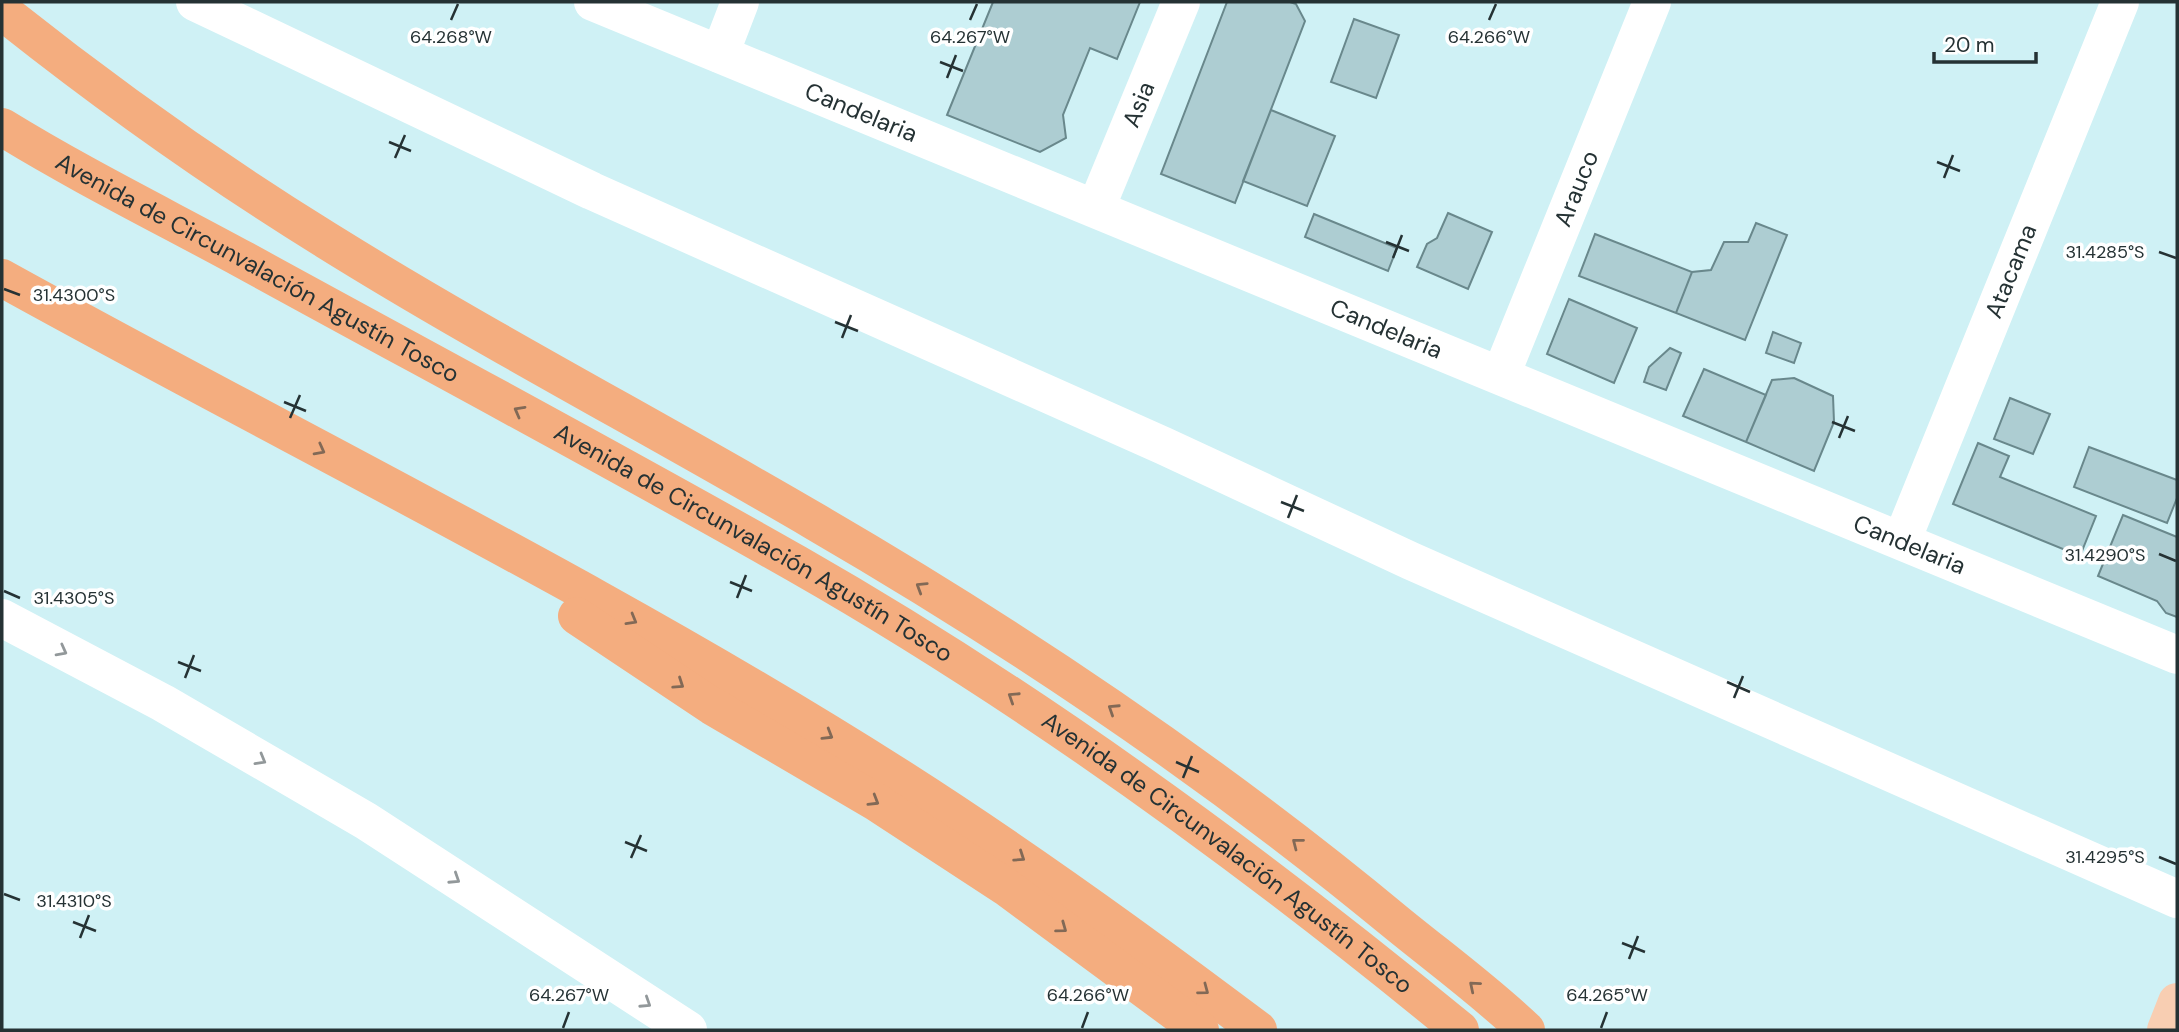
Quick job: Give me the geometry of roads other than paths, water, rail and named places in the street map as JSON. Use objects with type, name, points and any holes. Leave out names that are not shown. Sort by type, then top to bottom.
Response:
[{"type":"highway","points":[[2,12],[86,78],[181,146],[328,241],[820,524],[1126,717],[1230,791],[1347,881],[1526,1030]]},
{"type":"highway","name":"Avenida de Circunvalación Agustín Tosco","points":[[2,127],[800,566],[970,669],[1097,752],[1204,829],[1326,920],[1460,1030]]},
{"type":"highway","points":[[2,278],[727,674],[895,775],[1133,936],[1258,1030]]},
{"type":"highway","points":[[2,307],[271,425]]},
{"type":"highway","points":[[378,481],[712,706],[876,802],[1006,887],[1200,1030]]},
{"type":"main road","points":[[2166,1030],[2177,1002]]},
{"type":"street","points":[[195,2],[592,191],[1164,446],[1411,561],[2177,899]]},
{"type":"street","name":"Candelaria","points":[[593,2],[2177,655]]},
{"type":"street","points":[[720,54],[740,2]]},
{"type":"street","name":"Asia","points":[[1096,208],[1181,2]]},
{"type":"street","name":"Arauco","points":[[1501,375],[1652,2]]},
{"type":"street","name":"Atacama","points":[[1902,540],[2120,2]]},
{"type":"street","points":[[2,618],[163,703],[366,821],[688,1030]]}]
